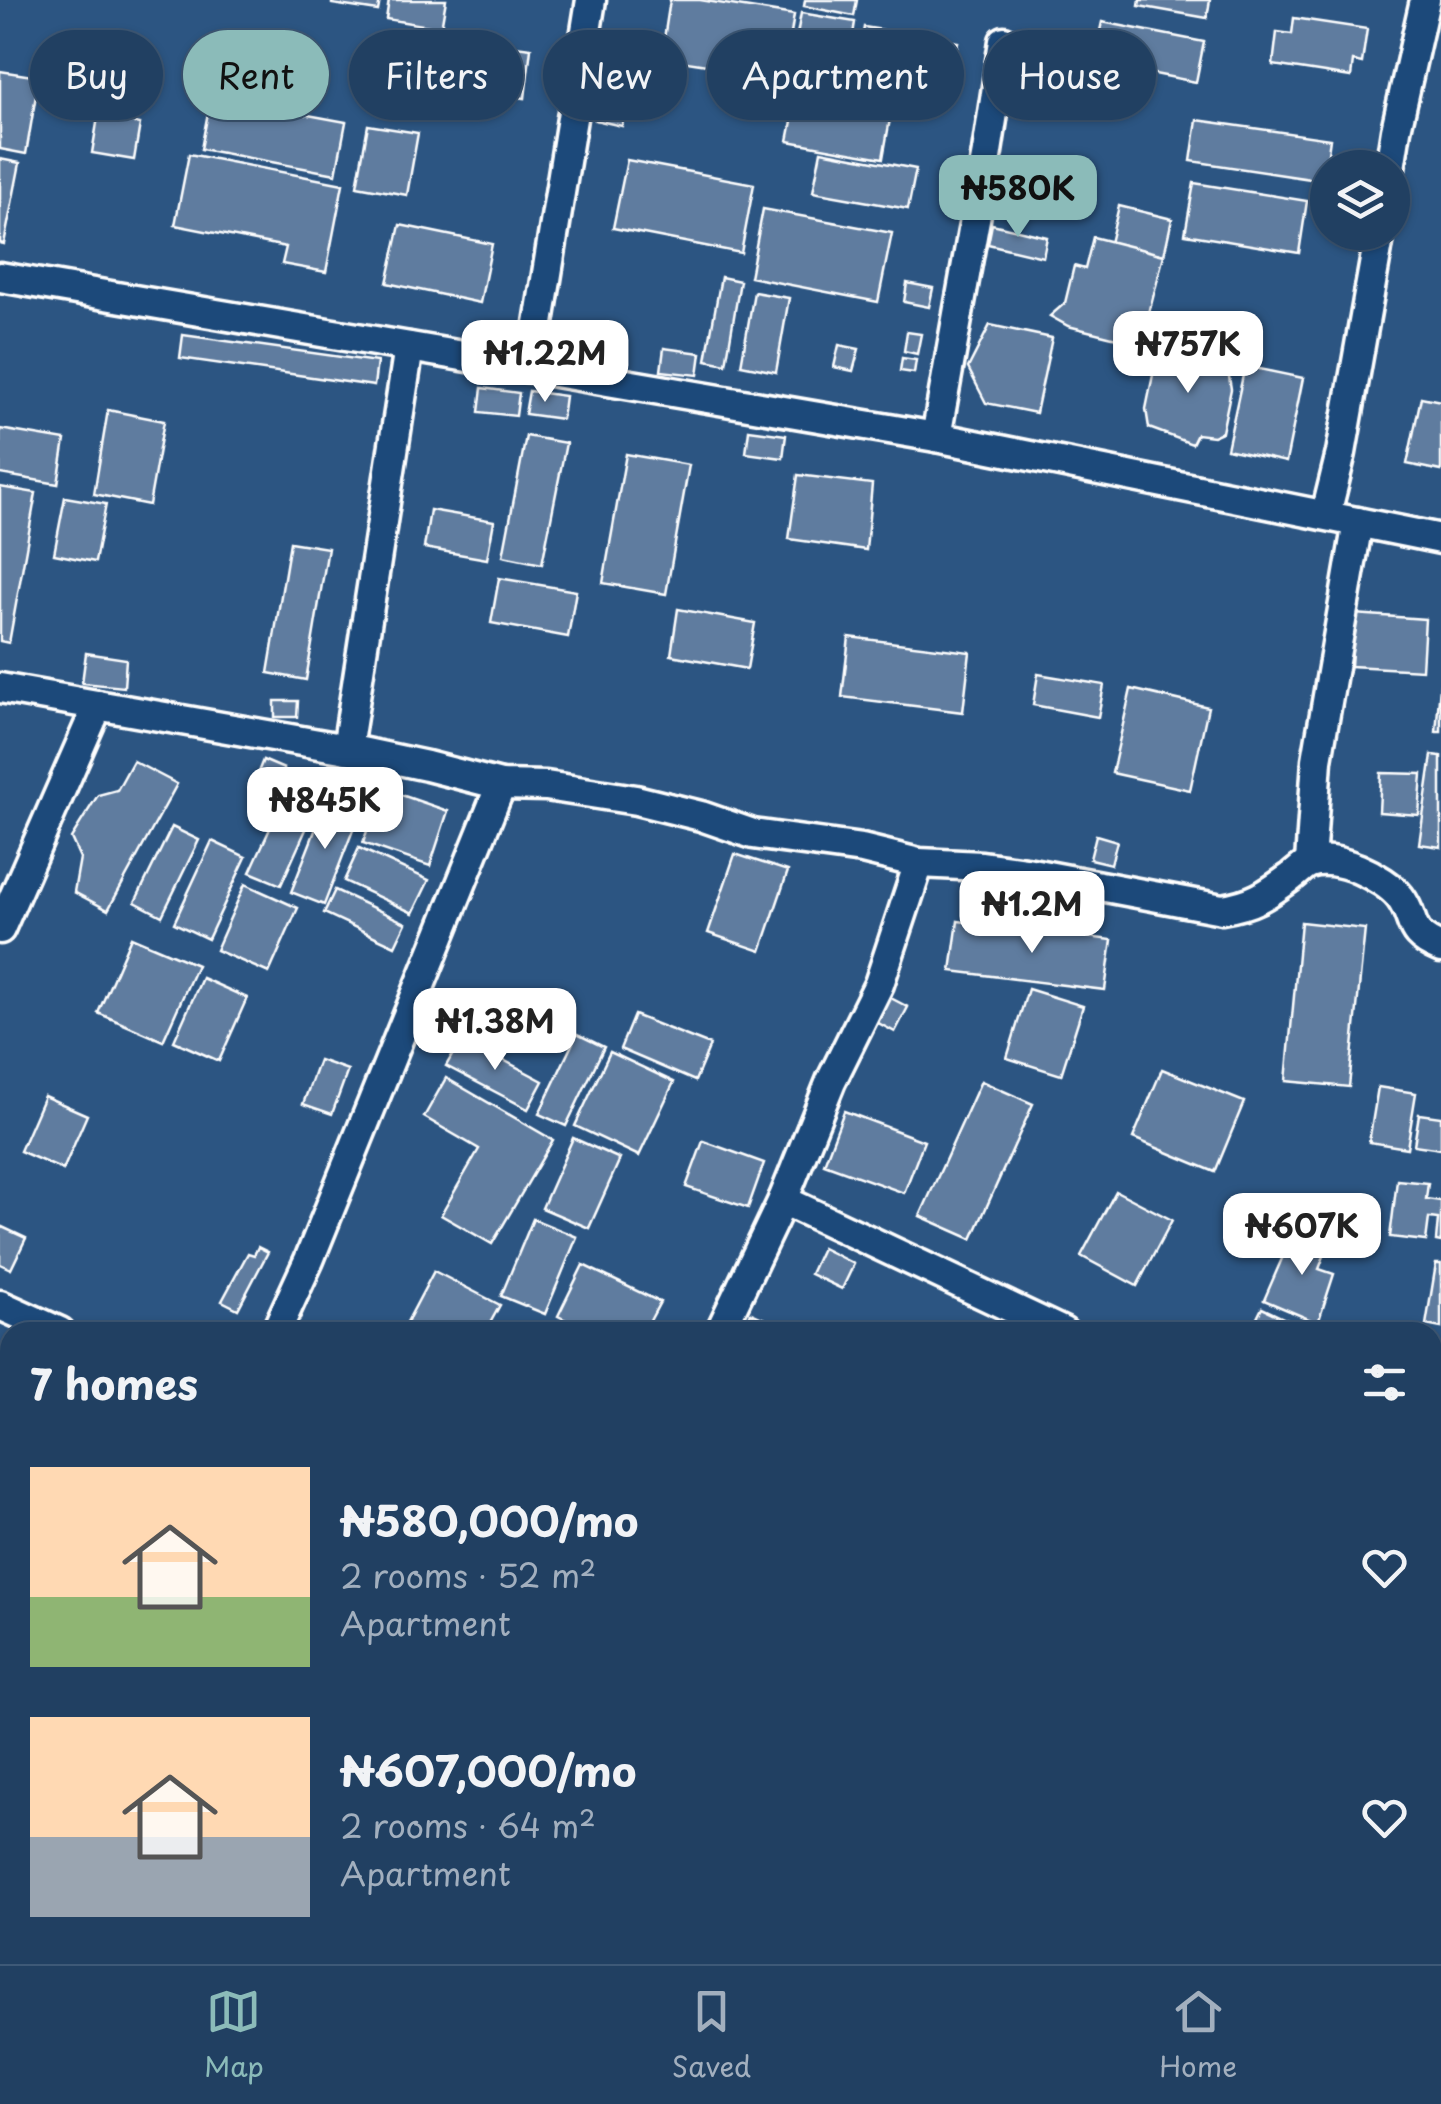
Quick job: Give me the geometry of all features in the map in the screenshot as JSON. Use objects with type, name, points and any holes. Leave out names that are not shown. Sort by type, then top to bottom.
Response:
[{"type":"street","points":[[532,367],[590,0]]},
{"type":"street","points":[[1393,150],[1426,0]]},
{"type":"street","points":[[936,437],[992,120]]},
{"type":"street","points":[[1326,514],[1341,453],[1377,250]]},
{"type":"street","points":[[0,277],[936,437],[1441,539]]},
{"type":"street","points":[[347,748],[409,347]]},
{"type":"street","points":[[1310,862],[1317,760],[1358,522]]},
{"type":"street","points":[[0,688],[347,748],[501,786],[546,786],[636,800],[753,834],[862,849],[919,863],[1026,872],[1222,908],[1247,905],[1310,862],[1337,861],[1382,880],[1401,898],[1424,941],[1441,948]]},
{"type":"street","points":[[0,929],[98,705]]},
{"type":"street","points":[[281,1322],[501,786]]},
{"type":"street","points":[[725,1322],[783,1200],[830,1080],[879,984],[919,863]]},
{"type":"street","points":[[783,1200],[1042,1322]]},
{"type":"street","points":[[0,1305],[38,1322]]},
{"type":"building","points":[[332,0],[380,0],[378,11],[332,4]]},
{"type":"building","points":[[389,0],[446,0],[441,28],[386,19]]},
{"type":"building","points":[[670,0],[700,0],[794,15],[792,30],[707,30],[707,65],[687,62],[687,30],[665,30]]},
{"type":"building","points":[[805,0],[857,0],[854,16],[804,6]]},
{"type":"building","points":[[1140,0],[1210,0],[1207,18],[1139,6]]},
{"type":"building","points":[[801,13],[855,22],[854,30],[798,30]]},
{"type":"building","points":[[1294,18],[1367,29],[1362,63],[1353,61],[1351,77],[1273,65],[1277,32],[1292,34]]},
{"type":"building","points":[[1102,22],[1143,30],[1100,30]]},
{"type":"building","points":[[1156,33],[1204,42],[1196,82],[1156,74]]},
{"type":"building","points":[[523,47],[531,48],[523,98]]},
{"type":"building","points":[[0,71],[30,76],[32,120],[26,154],[0,149]]},
{"type":"building","points":[[98,120],[140,124],[134,160],[92,153]]},
{"type":"building","points":[[207,120],[346,122],[336,174],[201,149]]},
{"type":"building","points":[[595,120],[623,120],[622,126]]},
{"type":"building","points":[[792,120],[890,120],[883,158],[788,141]]},
{"type":"building","points":[[1197,120],[1330,139],[1328,150],[1310,150],[1310,179],[1191,161]]},
{"type":"building","points":[[368,125],[418,133],[407,195],[357,186]]},
{"type":"building","points":[[821,151],[916,169],[908,209],[813,192]]},
{"type":"building","points":[[189,154],[343,184],[326,272],[282,264],[286,247],[175,225]]},
{"type":"building","points":[[0,159],[20,163],[4,244],[0,243]]},
{"type":"building","points":[[627,160],[754,184],[741,253],[613,228]]},
{"type":"building","points":[[997,178],[1022,182],[1019,204],[993,199]]},
{"type":"building","points":[[1194,183],[1307,201],[1299,253],[1185,234]]},
{"type":"building","points":[[1119,206],[1172,219],[1164,255],[1110,243]]},
{"type":"building","points":[[763,209],[892,233],[878,302],[750,277]]},
{"type":"building","points":[[992,224],[1047,237],[1043,257],[988,244]]},
{"type":"building","points":[[400,225],[492,244],[480,303],[387,283]]},
{"type":"building","points":[[1093,237],[1164,255],[1141,344],[1068,326],[1050,316],[1065,303],[1074,266],[1085,269]]},
{"type":"building","points":[[721,277],[740,281],[726,364],[706,360]]},
{"type":"building","points":[[907,283],[933,288],[929,307],[904,302]]},
{"type":"building","points":[[754,292],[789,298],[776,372],[741,365]]},
{"type":"building","points":[[990,325],[1052,338],[1036,413],[986,403],[968,368]]},
{"type":"building","points":[[907,332],[921,334],[917,354],[904,351]]},
{"type":"building","points":[[183,335],[377,362],[374,386],[180,358]]},
{"type":"building","points":[[839,345],[859,349],[853,371],[834,367]]},
{"type":"building","points":[[664,348],[701,353],[698,375],[661,371]]},
{"type":"building","points":[[1159,351],[1227,364],[1231,389],[1222,432],[1213,436],[1197,434],[1192,444],[1149,428],[1146,409],[1154,370],[1150,361]]},
{"type":"building","points":[[902,358],[916,360],[914,373],[900,371]]},
{"type":"building","points":[[1245,366],[1303,378],[1286,462],[1227,449]]},
{"type":"building","points":[[482,388],[519,393],[516,416],[479,412]]},
{"type":"building","points":[[529,391],[565,396],[562,419],[525,414]]},
{"type":"building","points":[[1421,397],[1441,401],[1441,471],[1407,464]]},
{"type":"building","points":[[108,410],[164,421],[149,505],[94,494]]},
{"type":"building","points":[[0,429],[65,440],[58,484],[0,474]]},
{"type":"building","points":[[749,430],[786,435],[783,458],[746,453]]},
{"type":"building","points":[[526,436],[566,443],[542,564],[503,556]]},
{"type":"building","points":[[626,454],[689,465],[666,594],[603,583]]},
{"type":"building","points":[[798,475],[872,484],[866,550],[789,539]]},
{"type":"building","points":[[0,487],[36,493],[9,643],[0,641]]},
{"type":"building","points":[[65,497],[106,504],[95,562],[54,554]]},
{"type":"building","points":[[430,510],[494,521],[487,559],[424,548]]},
{"type":"building","points":[[290,542],[328,548],[306,680],[268,673]]},
{"type":"building","points":[[499,578],[576,591],[568,637],[491,623]]},
{"type":"building","points":[[678,609],[755,623],[747,669],[671,655]]},
{"type":"building","points":[[1354,614],[1425,619],[1422,670],[1351,666]]},
{"type":"building","points":[[849,637],[970,652],[963,712],[842,697]]},
{"type":"building","points":[[86,653],[126,659],[124,687],[82,683]]},
{"type":"building","points":[[1038,674],[1104,685],[1098,717],[1033,705]]},
{"type":"building","points":[[1441,674],[1441,732],[1436,732]]},
{"type":"building","points":[[1131,689],[1208,707],[1190,790],[1112,773]]},
{"type":"building","points":[[275,701],[298,701],[297,717],[275,717]]},
{"type":"building","points":[[1432,755],[1441,756],[1441,847],[1419,844]]},
{"type":"building","points":[[263,760],[284,769],[274,791],[254,782]]},
{"type":"building","points":[[133,761],[177,784],[108,910],[74,892],[80,858],[71,838],[98,795],[117,790]]},
{"type":"building","points":[[1381,773],[1422,774],[1419,815],[1379,812]]},
{"type":"building","points":[[291,783],[321,796],[281,885],[250,872]]},
{"type":"building","points":[[381,788],[448,811],[430,866],[363,843]]},
{"type":"building","points":[[327,800],[360,812],[324,905],[291,892]]},
{"type":"building","points":[[172,827],[199,840],[162,916],[135,902]]},
{"type":"building","points":[[1096,835],[1117,841],[1111,864],[1090,859]]},
{"type":"building","points":[[212,841],[246,857],[208,939],[174,923]]},
{"type":"building","points":[[359,848],[429,880],[413,913],[344,881]]},
{"type":"building","points":[[735,854],[788,871],[761,951],[708,933]]},
{"type":"building","points":[[245,884],[298,908],[269,973],[216,950]]},
{"type":"building","points":[[335,890],[406,923],[395,946],[324,913]]},
{"type":"building","points":[[958,921],[1112,940],[1105,990],[951,971]]},
{"type":"building","points":[[1301,922],[1365,929],[1349,1087],[1286,1081]]},
{"type":"building","points":[[131,937],[197,965],[163,1041],[98,1013]]},
{"type":"building","points":[[202,978],[247,998],[219,1061],[174,1041]]},
{"type":"building","points":[[1028,989],[1083,1006],[1061,1075],[1007,1058]]},
{"type":"building","points":[[885,995],[908,1007],[895,1032],[871,1019]]},
{"type":"building","points":[[634,1015],[710,1045],[695,1081],[620,1049]]},
{"type":"building","points":[[577,1034],[604,1047],[566,1126],[539,1114]]},
{"type":"building","points":[[462,1038],[543,1081],[528,1109],[446,1066]]},
{"type":"building","points":[[610,1052],[674,1082],[639,1156],[575,1126]]},
{"type":"building","points":[[319,1060],[348,1070],[332,1114],[303,1104]]},
{"type":"building","points":[[1162,1069],[1244,1102],[1215,1172],[1133,1138]]},
{"type":"building","points":[[446,1078],[553,1140],[492,1244],[441,1215],[479,1149],[424,1117]]},
{"type":"building","points":[[981,1081],[1033,1104],[972,1239],[920,1216]]},
{"type":"building","points":[[1378,1087],[1416,1093],[1407,1148],[1369,1142]]},
{"type":"building","points":[[44,1096],[87,1115],[63,1170],[20,1151]]},
{"type":"building","points":[[844,1111],[924,1141],[904,1193],[824,1164]]},
{"type":"building","points":[[1419,1114],[1441,1117],[1441,1149],[1414,1145]]},
{"type":"building","points":[[573,1138],[620,1159],[589,1228],[542,1208]]},
{"type":"building","points":[[703,1141],[764,1163],[748,1208],[686,1187]]},
{"type":"building","points":[[1397,1180],[1428,1183],[1426,1199],[1441,1201],[1441,1242],[1436,1241],[1438,1219],[1429,1218],[1426,1241],[1390,1237]]},
{"type":"building","points":[[1116,1191],[1172,1220],[1137,1286],[1081,1256]]},
{"type":"building","points":[[533,1219],[577,1237],[545,1314],[501,1296]]},
{"type":"building","points":[[0,1226],[26,1238],[11,1269],[0,1264]]},
{"type":"building","points":[[1294,1231],[1329,1243],[1319,1269],[1334,1274],[1318,1322],[1264,1300]]},
{"type":"building","points":[[258,1247],[268,1252],[238,1309],[222,1301],[248,1253],[254,1255]]},
{"type":"building","points":[[822,1248],[854,1264],[842,1289],[810,1274]]},
{"type":"building","points":[[1436,1264],[1441,1264],[1441,1322],[1426,1322]]},
{"type":"building","points":[[583,1265],[660,1302],[649,1322],[570,1322],[558,1316]]},
{"type":"building","points":[[434,1271],[500,1305],[491,1322],[407,1322]]},
{"type":"building","points":[[1262,1308],[1292,1322],[1255,1322]]},
{"type":"building","points":[[751,1313],[771,1322],[747,1322]]}]
